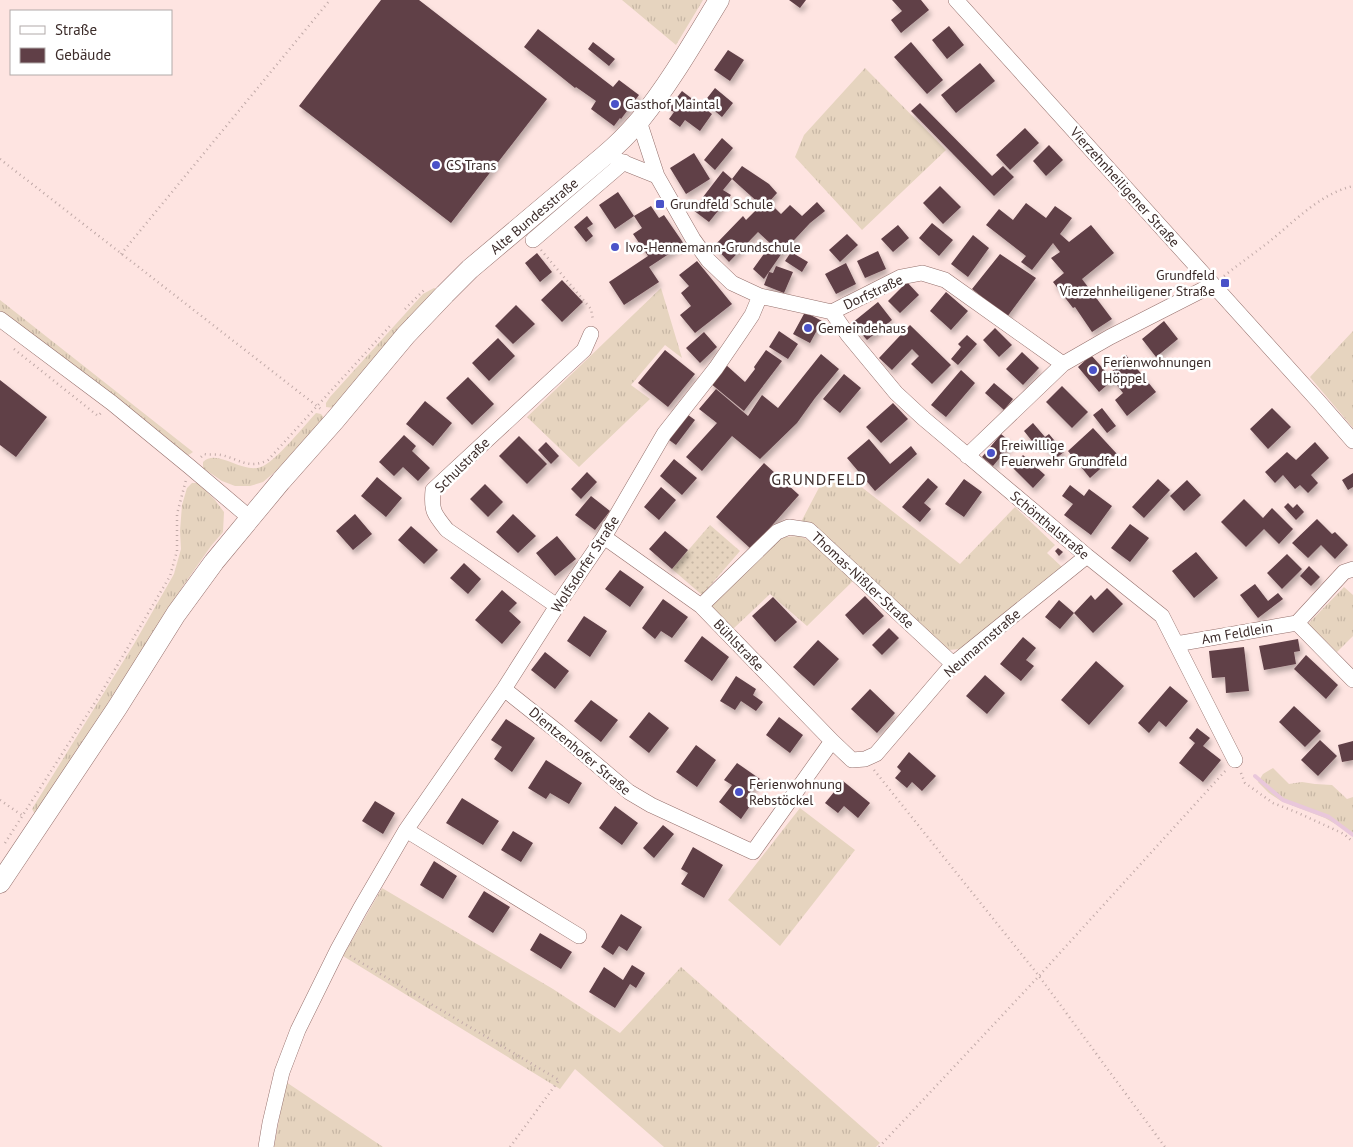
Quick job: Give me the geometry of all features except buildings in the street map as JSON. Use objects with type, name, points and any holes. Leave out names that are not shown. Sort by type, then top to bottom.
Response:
[{"type":"main road","name":"Alte Bundesstraße","points":[[0,883],[117,708],[176,614],[214,562],[406,335],[470,269],[604,156],[639,121],[666,84],[719,0]]},
{"type":"street","name":"Vierzehnheiligener Straße","points":[[956,0],[1353,442]]},
{"type":"street","name":"Dorfstraße","points":[[639,121],[657,176],[693,239],[708,260],[732,283],[760,296],[832,312],[901,277],[922,273],[945,280],[1063,364]]},
{"type":"street","points":[[604,156],[657,176]]},
{"type":"street","points":[[533,240],[624,162]]},
{"type":"street","points":[[967,456],[1063,364],[1110,337],[1212,284]]},
{"type":"street","name":"Wolfsdorfer Straße","points":[[266,1147],[282,1072],[298,1030],[360,909],[406,830],[504,689],[604,537],[664,434],[722,360],[747,323],[760,296]]},
{"type":"street","name":"Schönthalstraße","points":[[832,312],[848,335],[896,393],[923,418],[1087,556],[1162,616],[1235,760]]},
{"type":"street","points":[[0,319],[112,403],[250,518]]},
{"type":"street","name":"Schulstraße","points":[[557,606],[447,530],[436,517],[432,497],[433,490],[584,350],[590,334]]},
{"type":"street","name":"Thomas-Nißler-Straße","points":[[701,606],[777,532],[789,527],[809,530],[953,664]]},
{"type":"street","name":"Bühlstraße","points":[[604,537],[701,606],[852,760],[865,759]]},
{"type":"street","name":"Neumannstraße","points":[[865,759],[876,754],[953,664],[1087,556]]},
{"type":"street","points":[[1353,569],[1344,572],[1298,623],[1353,680]]},
{"type":"street","name":"Am Feldlein","points":[[1176,644],[1298,623]]},
{"type":"street","name":"Dientzenhofer Straße","points":[[504,689],[629,792],[651,805],[753,852],[832,740]]},
{"type":"street","points":[[406,830],[579,936]]},
{"type":"path","points":[[121,254],[330,0]]},
{"type":"path","points":[[0,159],[317,406],[268,460],[259,464],[243,463],[221,455],[204,454],[190,467],[177,514],[177,551],[170,576],[101,694],[4,844]]},
{"type":"path","points":[[1212,284],[1270,241],[1316,203],[1340,190],[1353,186]]},
{"type":"path","points":[[533,240],[591,309],[593,320],[590,334]]},
{"type":"path","points":[[9,345],[98,416],[112,403]]},
{"type":"path","points":[[865,759],[1039,976],[1165,1147]]},
{"type":"path","points":[[879,1147],[1039,976],[1235,760],[1245,783],[1273,803],[1344,834],[1353,842]]},
{"type":"path","points":[[0,800],[22,816]]},
{"type":"path","points":[[338,949],[559,1080],[510,1147]]},
{"type":"green space","points":[[622,0],[703,0],[676,45]]},
{"type":"green space","points":[[865,68],[946,150],[862,230],[795,157],[804,135]]},
{"type":"green space","points":[[434,288],[437,289],[334,408],[326,407],[330,397],[423,294]]},
{"type":"green space","points":[[661,288],[682,358],[665,345],[631,385],[650,399],[579,467],[527,417]]},
{"type":"green space","points":[[0,300],[193,452],[187,456],[0,312]]},
{"type":"green space","points":[[1353,331],[1353,428],[1310,377]]},
{"type":"green space","points":[[316,413],[321,414],[325,419],[276,471],[263,482],[250,486],[235,486],[222,481],[203,468],[203,462],[209,458],[222,459],[246,467],[261,467],[282,451]]},
{"type":"green space","points":[[838,474],[850,478],[960,564],[1015,507],[1055,545],[1047,553],[1062,567],[960,649],[949,650],[801,522],[823,480],[830,475]]},
{"type":"green space","points":[[192,483],[198,483],[224,512],[223,532],[183,586],[41,808],[35,814],[32,809],[134,644],[174,574],[181,549],[182,505],[187,488]]},
{"type":"green space","points":[[710,525],[740,551],[702,595],[672,569]]},
{"type":"green space","points":[[799,536],[811,541],[855,579],[807,626],[770,594],[733,629],[709,605],[772,545],[785,537]]},
{"type":"green space","points":[[1344,587],[1353,595],[1353,636],[1337,652],[1308,624]]},
{"type":"green space","points":[[1273,768],[1289,784],[1302,782],[1332,785],[1347,799],[1353,797],[1353,836],[1325,818],[1281,801],[1269,793],[1258,782],[1263,774]]},
{"type":"green space","points":[[800,808],[855,850],[780,946],[728,900]]},
{"type":"green space","points":[[382,888],[553,989],[620,1033],[681,967],[880,1143],[876,1147],[664,1147],[575,1069],[560,1089],[343,956]]},
{"type":"green space","points":[[286,1082],[383,1147],[274,1147]]},
{"type":"waterway","points":[[1255,776],[1283,800],[1329,817],[1353,835]]},
{"type":"place","name":"Gasthof Maintal","points":[[615,104]]},
{"type":"place","name":"CS Trans","points":[[436,165]]},
{"type":"place","name":"Grundfeld Schule","points":[[660,204]]},
{"type":"place","name":"Ivo-Hennemann-Grundschule","points":[[615,247]]},
{"type":"place","name":"Grundfeld Vierzehnheiligener Straße","points":[[1225,283]]},
{"type":"place","name":"Gemeindehaus","points":[[808,328]]},
{"type":"place","name":"Ferienwohnungen Höppel","points":[[1093,370]]},
{"type":"place","name":"Freiwillige Feuerwehr Grundfeld","points":[[991,453]]},
{"type":"place","name":"Ferienwohnung Rebstöckel","points":[[739,792]]},
{"type":"district","name":"GRUNDFELD","points":[[819,479]]}]
